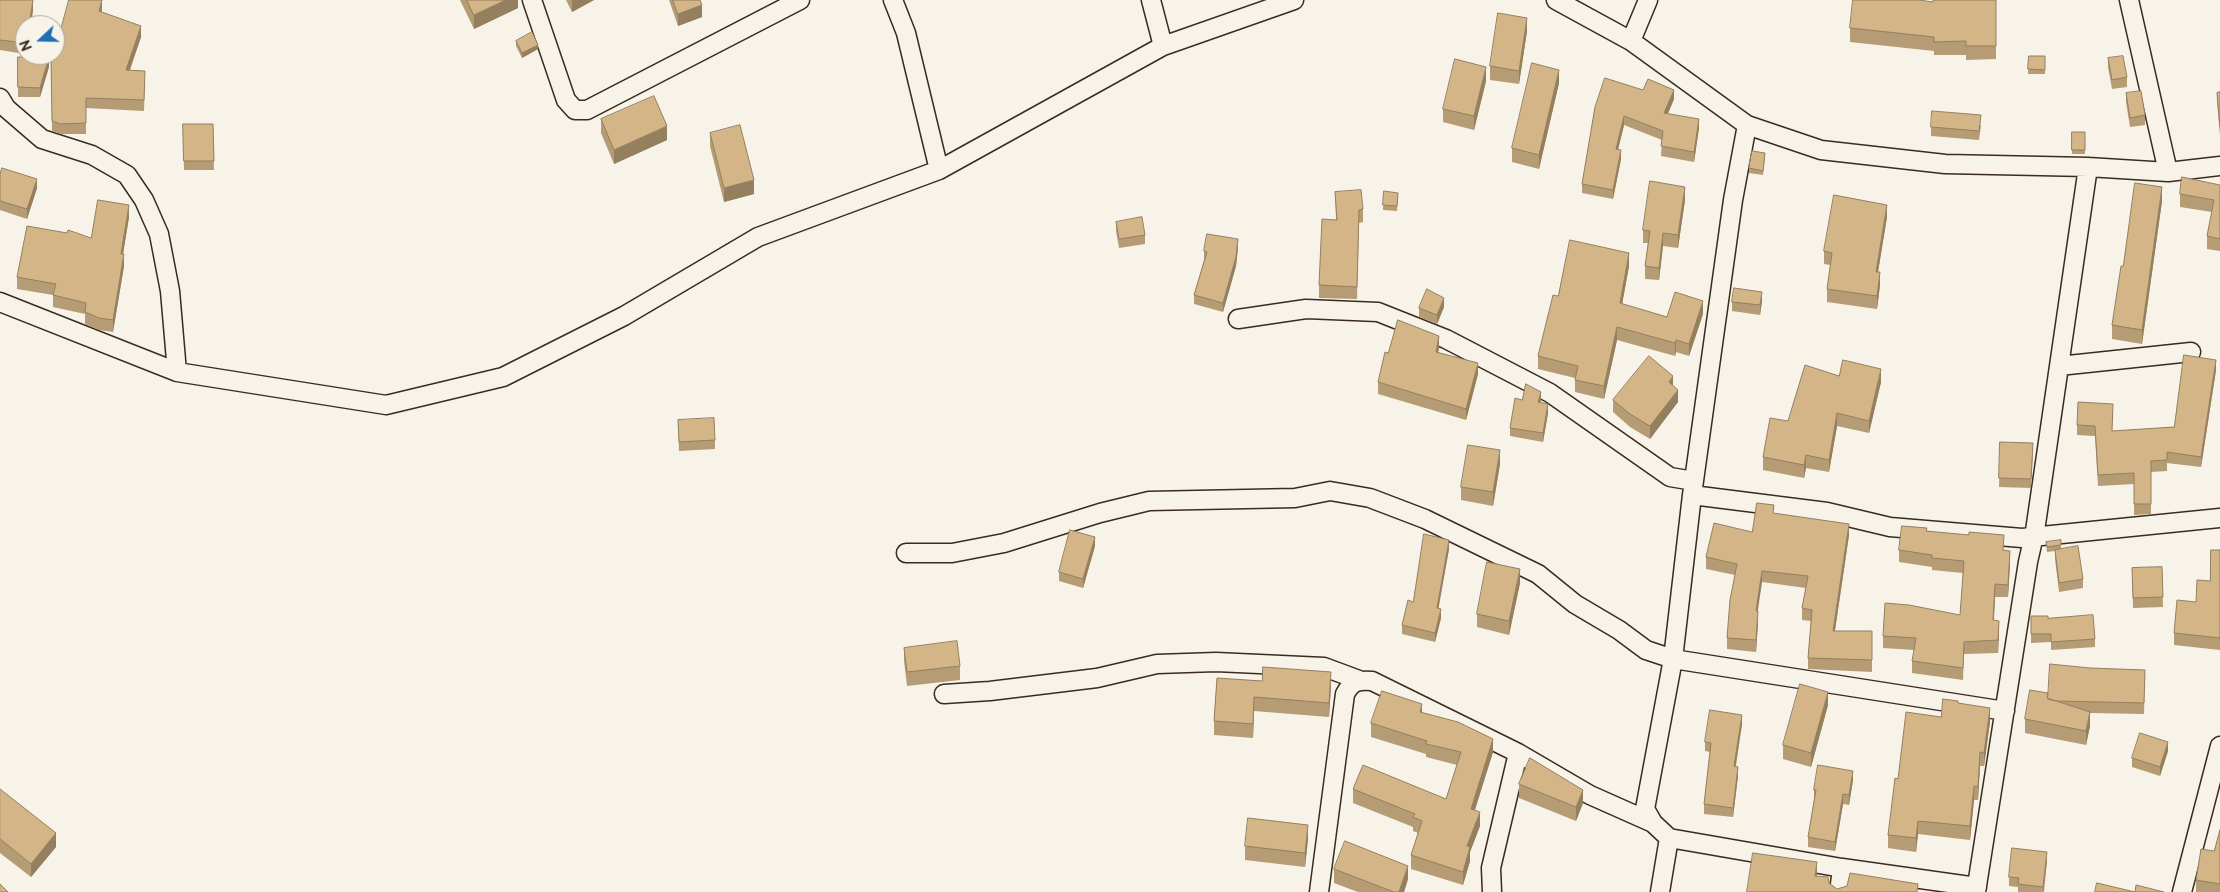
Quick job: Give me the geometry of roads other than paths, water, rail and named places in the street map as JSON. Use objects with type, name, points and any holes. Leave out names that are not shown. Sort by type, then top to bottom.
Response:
[{"type":"street","points":[[532,0],[566,100],[576,110],[586,110],[800,0]]},
{"type":"street","points":[[893,0],[906,33],[938,170]]},
{"type":"street","points":[[1152,0],[1164,46]]},
{"type":"street","points":[[0,302],[176,372],[386,405],[502,377],[624,316],[758,237],[938,170],[1164,46],[1261,10],[1294,0]]},
{"type":"street","points":[[1556,0],[1631,41],[1747,125],[1821,150],[1945,164],[2088,167],[2168,172],[2220,166]]},
{"type":"street","points":[[1631,41],[1648,0]]},
{"type":"street","points":[[2129,0],[2168,172]]},
{"type":"street","points":[[0,98],[6,108],[42,140],[92,155],[127,175],[144,200],[159,234],[166,272],[176,372]]},
{"type":"street","points":[[1653,824],[1645,809],[1672,659],[1693,488],[1733,200],[1747,125]]},
{"type":"street","points":[[944,694],[990,691],[1097,678],[1167,663],[1216,662],[1324,667],[1359,680],[1372,681],[1518,753],[1590,795],[1653,824],[1669,838],[1977,890],[2033,538],[2088,167]]},
{"type":"street","points":[[1238,319],[1306,309],[1378,312],[1446,339],[1550,393],[1670,477],[1693,488],[1827,512],[1890,527],[2033,538],[2220,518]]},
{"type":"street","points":[[2059,366],[2191,352]]},
{"type":"street","points":[[906,553],[952,553],[1004,542],[1100,513],[1149,501],[1295,498],[1330,491],[1370,498],[1424,519],[1530,570],[1538,574],[1575,604],[1619,630],[1646,650],[1672,659],[2005,711]]},
{"type":"street","points":[[1319,892],[1345,694],[1350,684],[1359,680]]},
{"type":"street","points":[[2182,892],[2220,746]]},
{"type":"street","points":[[1492,892],[1491,868],[1518,753]]},
{"type":"street","points":[[1660,892],[1669,838]]},
{"type":"street","points":[[1839,892],[1842,868]]}]
